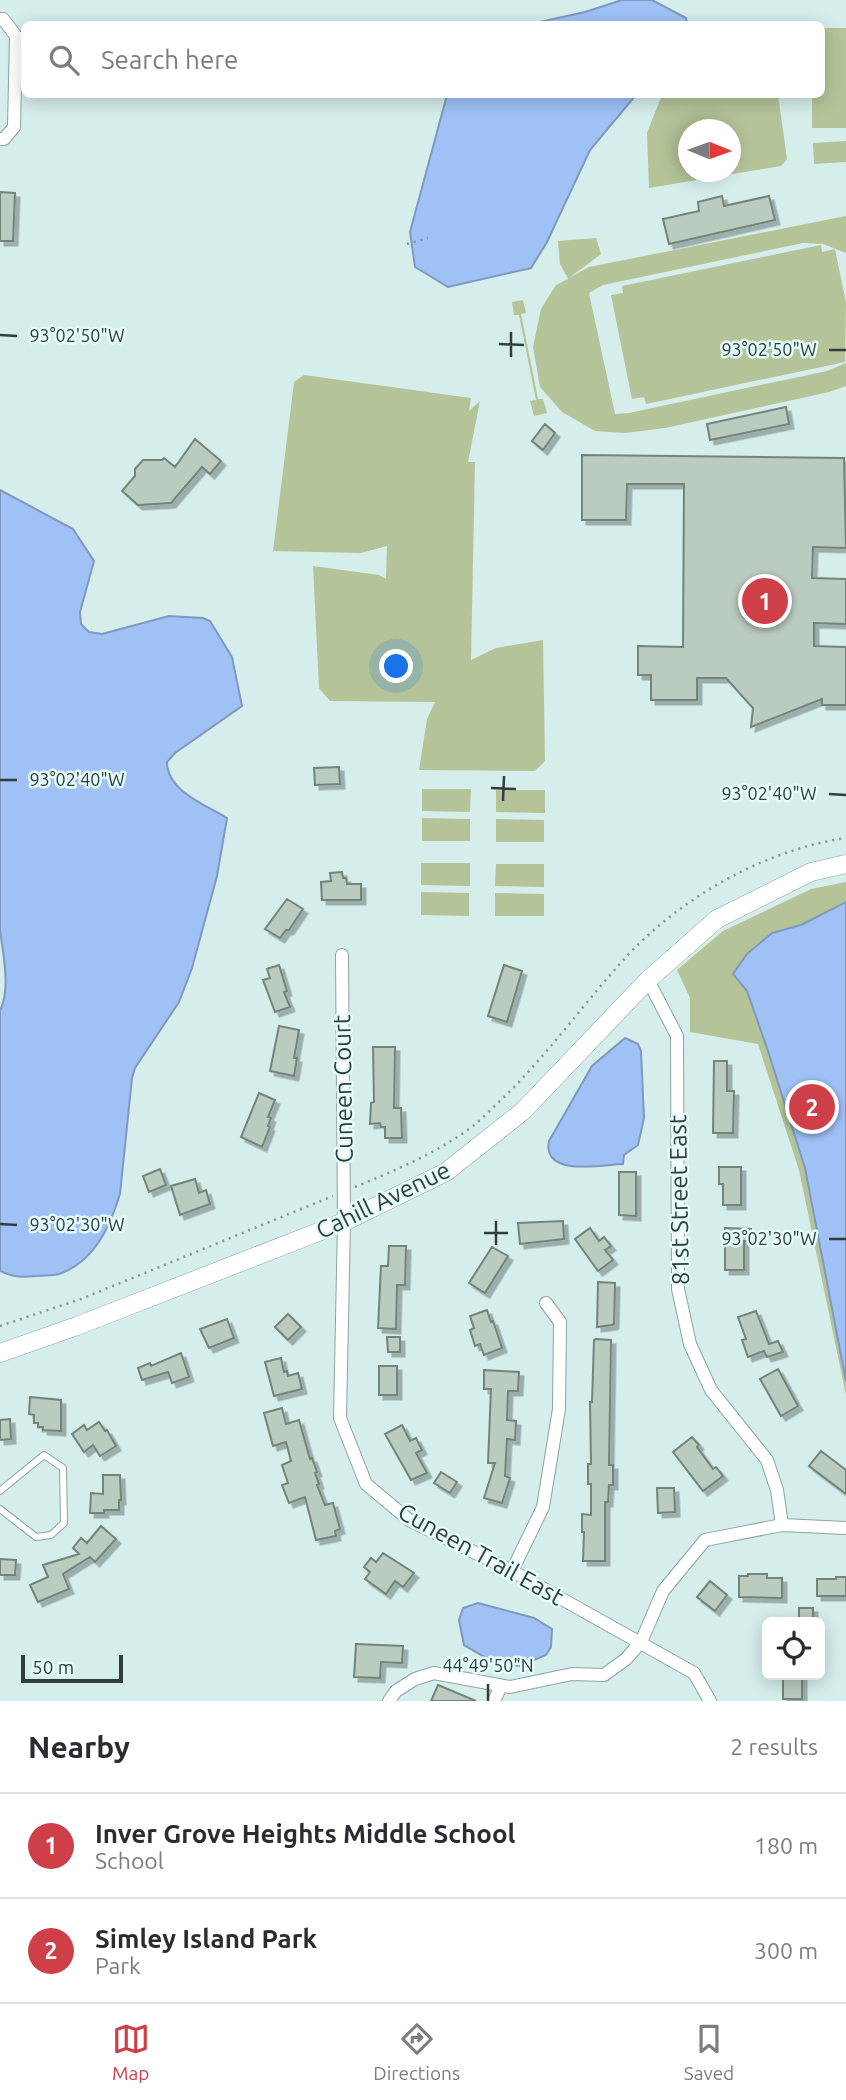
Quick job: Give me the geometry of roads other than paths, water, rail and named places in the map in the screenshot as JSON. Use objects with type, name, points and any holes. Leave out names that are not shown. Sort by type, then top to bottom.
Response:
[{"type":"street","points":[[0,19],[3,19],[16,36],[14,127],[4,139],[0,139]]},
{"type":"street","name":"Cahill Avenue","points":[[0,1353],[102,1317],[344,1222],[446,1172],[523,1111],[648,980],[717,919],[811,872],[846,864]]},
{"type":"street","name":"Cuneen Court","points":[[342,955],[344,1222]]},
{"type":"street","name":"81st Street East","points":[[648,980],[677,1036],[678,1289],[691,1344],[711,1390],[767,1460],[777,1490],[782,1525]]},
{"type":"street","name":"Cuneen Trail East","points":[[344,1222],[340,1418],[366,1484],[409,1520],[512,1571],[694,1673],[710,1701]]},
{"type":"street","points":[[512,1571],[543,1507],[559,1409],[560,1322],[546,1303]]},
{"type":"street","points":[[389,1701],[396,1691],[415,1679],[434,1673],[510,1687],[572,1674],[604,1675],[626,1659],[641,1642],[663,1591],[705,1540],[782,1525],[846,1528]]},
{"type":"street","points":[[494,1701],[501,1686]]},
{"type":"lane","points":[[0,1491],[44,1455],[63,1468],[64,1523],[51,1535],[36,1537],[0,1509]]},
{"type":"water","points":[[622,0],[652,0],[686,18],[686,21],[544,21]]},
{"type":"water","points":[[446,98],[633,98],[590,150],[547,242],[531,268],[448,287],[415,267],[410,232]]},
{"type":"water","points":[[0,490],[73,529],[94,561],[80,612],[81,624],[89,632],[102,634],[169,616],[203,618],[210,621],[232,657],[242,706],[175,753],[167,762],[173,781],[180,789],[227,818],[217,876],[192,968],[179,1002],[135,1068],[132,1078],[120,1194],[116,1206],[106,1231],[82,1261],[59,1274],[26,1277],[0,1271],[0,1011],[6,982],[0,929]]},
{"type":"water","points":[[846,902],[846,1381],[805,1168],[747,991],[733,974],[747,954],[772,933],[801,925]]},
{"type":"water","points":[[625,1038],[638,1044],[641,1051],[644,1118],[638,1145],[624,1155],[623,1164],[588,1167],[555,1160],[549,1152],[549,1141],[592,1066]]},
{"type":"water","points":[[478,1603],[534,1618],[552,1629],[551,1647],[546,1655],[520,1666],[495,1663],[464,1645],[459,1620],[463,1608]]},
{"type":"place","name":"Inver Grove Heights Middle School","points":[[765,601]]},
{"type":"place","name":"Simley Island Park","points":[[812,1107]]}]
